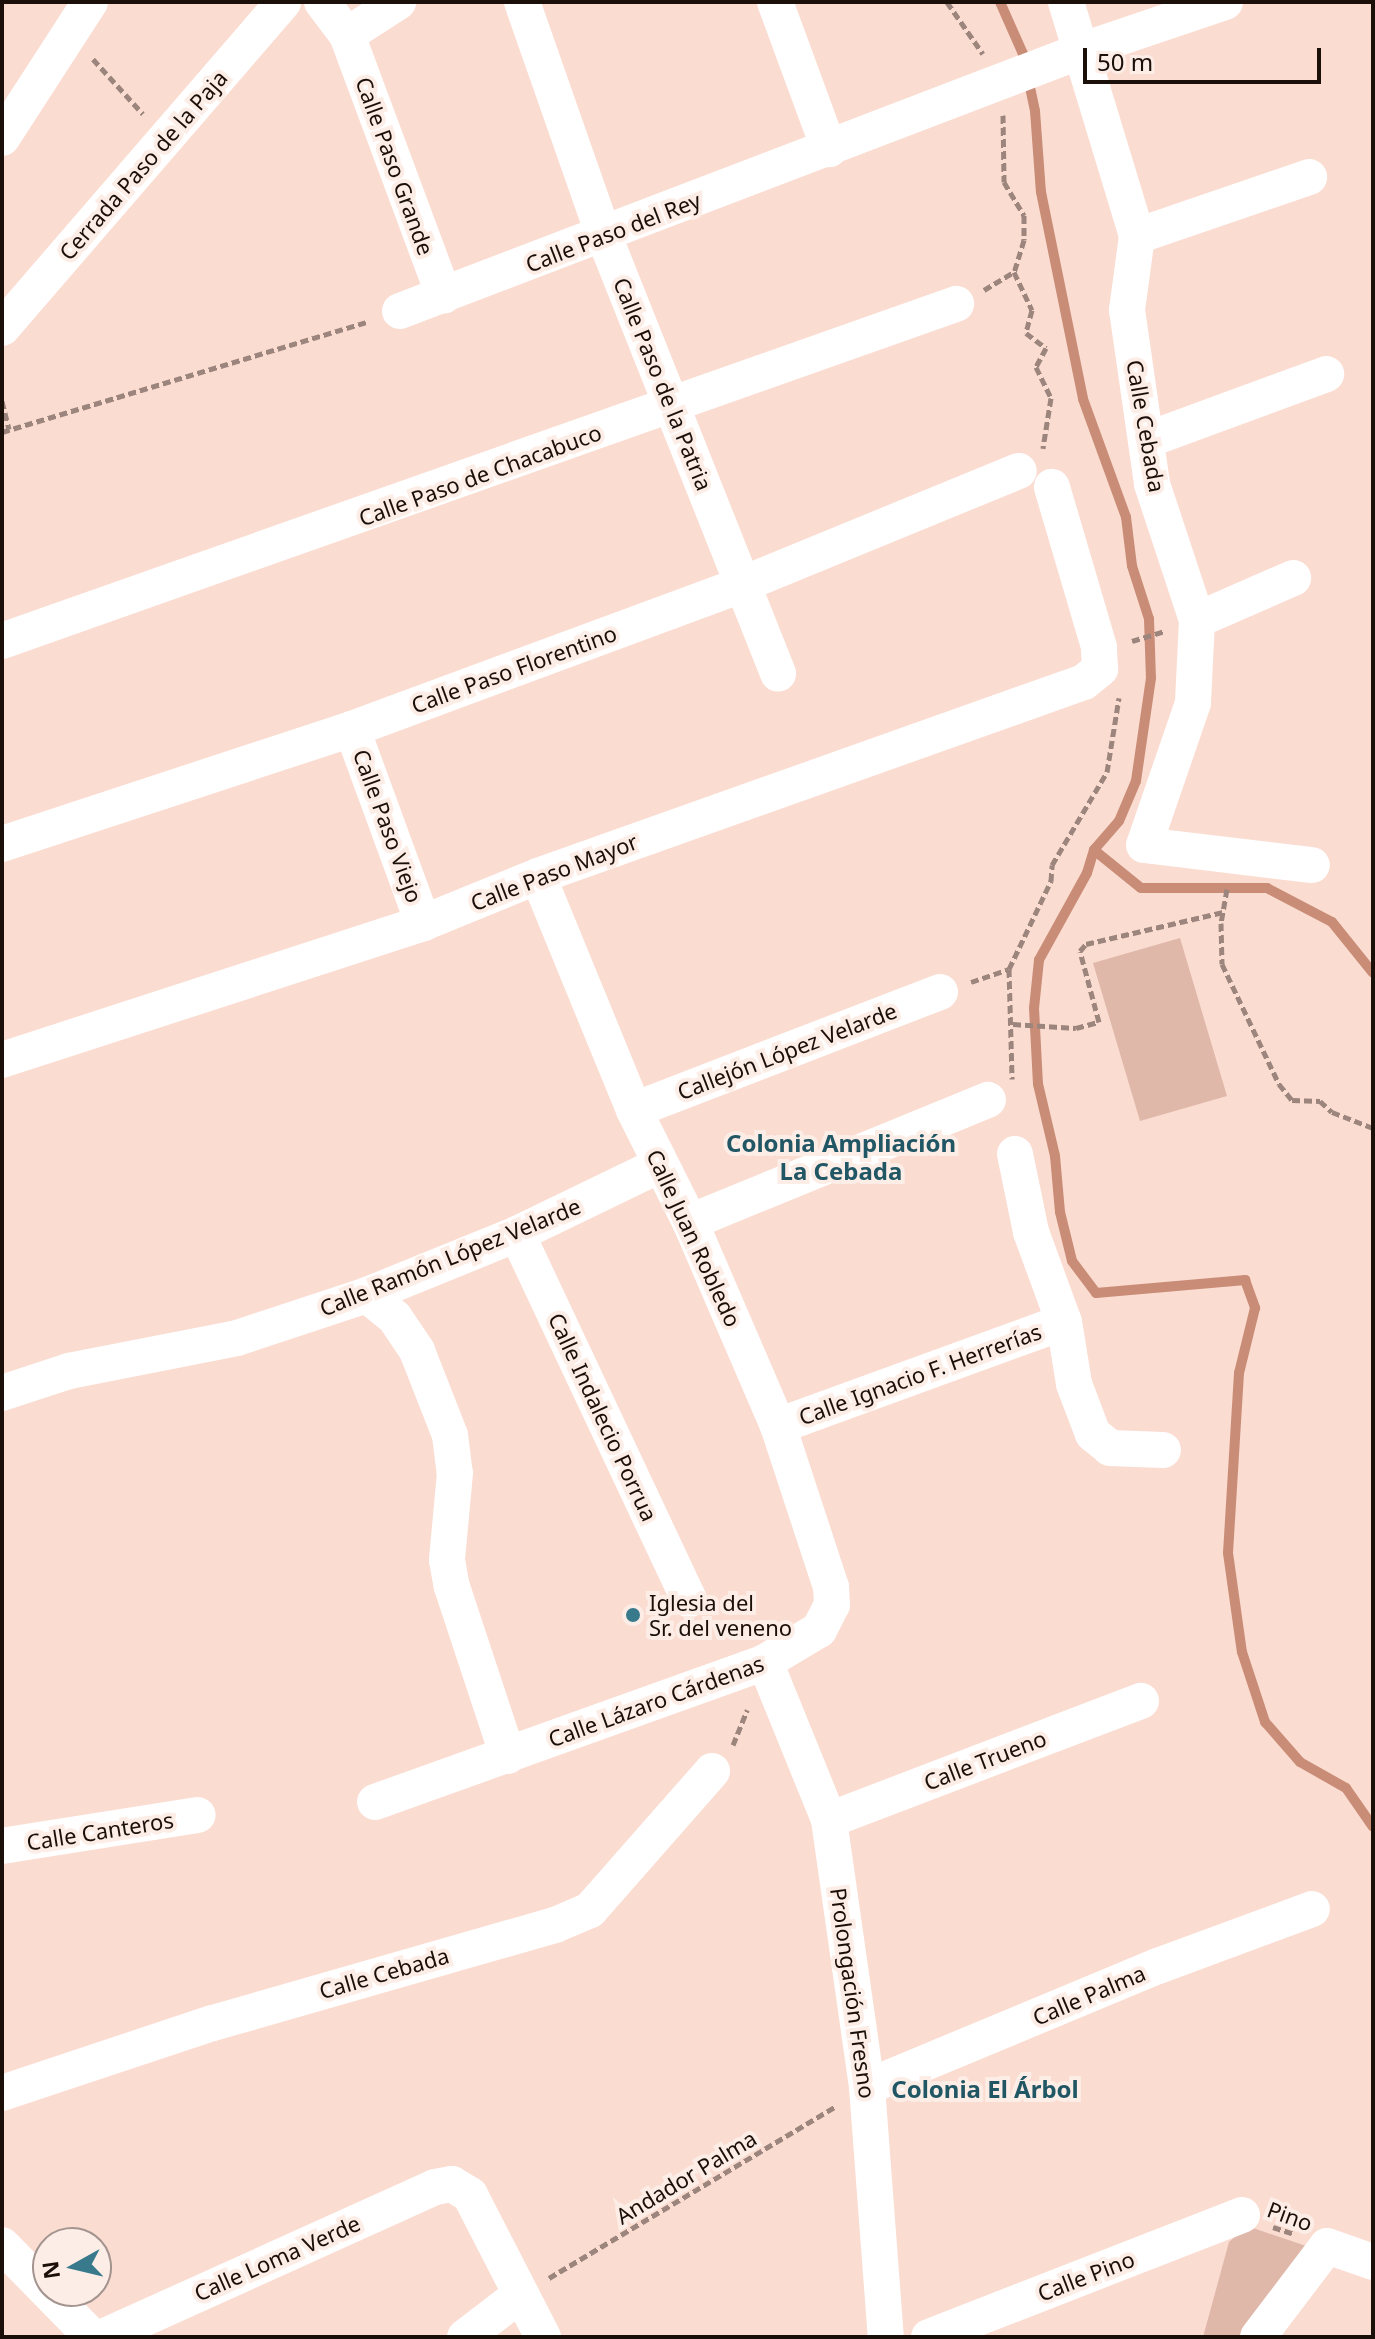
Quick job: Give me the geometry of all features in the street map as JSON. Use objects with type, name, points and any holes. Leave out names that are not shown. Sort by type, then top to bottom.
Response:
[{"type":"street","points":[[2,138],[90,2]]},
{"type":"street","name":"Cerrada Paso de la Paja","points":[[2,328],[283,2]]},
{"type":"street","name":"Calle Paso Grande","points":[[322,2],[347,35],[444,296]]},
{"type":"street","points":[[347,35],[398,2]]},
{"type":"street","name":"Calle Paso de la Patria","points":[[522,2],[604,236],[778,674]]},
{"type":"street","points":[[775,2],[829,149]]},
{"type":"street","name":"Calle Cebada","points":[[1066,2],[1073,54],[1137,236],[1127,310],[1152,484],[1197,620],[1193,703],[1144,845],[1312,865]]},
{"type":"street","name":"Calle Paso del Rey","points":[[400,311],[829,149],[994,70],[1073,54],[1221,5]]},
{"type":"street","points":[[1137,236],[1309,177]]},
{"type":"street","name":"Calle Paso de Chacabuco","points":[[2,641],[956,304]]},
{"type":"street","points":[[1147,440],[1326,374]]},
{"type":"street","name":"Calle Paso Florentino","points":[[2,844],[352,729],[743,584],[1019,471]]},
{"type":"street","name":"Calle Paso Mayor","points":[[2,1060],[423,923],[538,876],[1084,682],[1100,669],[1099,647],[1052,487]]},
{"type":"street","points":[[1197,620],[1293,578]]},
{"type":"street","name":"Calle Paso Viejo","points":[[352,729],[423,923]]},
{"type":"street","name":"Calle Juan Robledo","points":[[538,876],[634,1110],[690,1222],[778,1426],[831,1587],[832,1605]]},
{"type":"street","name":"Callejón López Velarde","points":[[634,1110],[940,992]]},
{"type":"street","points":[[690,1222],[988,1100]]},
{"type":"street","points":[[1015,1154],[1031,1232],[1064,1322]]},
{"type":"street","name":"Calle Ramón López Velarde","points":[[2,1393],[69,1371],[237,1338],[367,1295],[517,1234],[660,1165]]},
{"type":"street","name":"Calle Indalecio Porrua","points":[[517,1234],[689,1600]]},
{"type":"street","points":[[367,1295],[395,1318],[417,1351],[450,1435],[455,1473],[447,1560],[452,1587],[508,1756],[375,1802]]},
{"type":"street","name":"Calle Ignacio F. Herrerías","points":[[778,1426],[1064,1322],[1074,1384],[1093,1434],[1110,1448],[1163,1450]]},
{"type":"street","name":"Calle Lázaro Cárdenas","points":[[508,1756],[765,1662],[819,1630],[832,1605]]},
{"type":"street","name":"Prolongación Fresno","points":[[765,1662],[829,1820],[867,2087],[886,2337]]},
{"type":"street","name":"Calle Trueno","points":[[829,1820],[1141,1701]]},
{"type":"street","name":"Calle Cebada","points":[[2,2093],[213,2023],[555,1925],[590,1910],[712,1771]]},
{"type":"street","name":"Calle Canteros","points":[[2,1846],[198,1815]]},
{"type":"street","name":"Calle Palma","points":[[867,2087],[1158,1966],[1312,1909]]},
{"type":"street","name":"Calle Loma Verde","points":[[103,2337],[435,2187],[452,2184],[470,2195],[520,2295]]},
{"type":"street","name":"Calle Pino","points":[[929,2337],[1242,2215]]},
{"type":"street","points":[[2,2245],[92,2337]]},
{"type":"street","points":[[1258,2337],[1327,2246],[1373,2262]]},
{"type":"street","points":[[465,2337],[520,2295],[543,2337]]},
{"type":"path","points":[[947,2],[994,70]]},
{"type":"path","points":[[70,35],[166,138]]},
{"type":"path","points":[[2,432],[400,311]]},
{"type":"path","points":[[2,401],[9,429]]},
{"type":"path","points":[[1226,898],[1222,964],[1279,1084],[1292,1100],[1320,1101],[1332,1112],[1373,1128]]},
{"type":"path","points":[[1013,1024],[1076,1028],[1099,1022],[1080,951],[1086,944],[1223,912]]},
{"type":"path","points":[[988,1100],[1013,1079],[1009,969]]},
{"type":"path","name":"Andador Palma","points":[[520,2295],[867,2087]]},
{"type":"path","name":"Pino","points":[[1242,2215],[1327,2246]]},
{"type":"shaded area","points":[[1180,938],[1227,1096],[1140,1121],[1093,963]]},
{"type":"shaded area","points":[[1247,2226],[1315,2249],[1248,2337],[1203,2337],[1229,2242]]},
{"type":"waterway","points":[[1000,2],[1023,54],[1035,111],[1041,192],[1083,399],[1126,517],[1132,566],[1149,619],[1151,678],[1136,781],[1119,821],[1094,850],[1087,873],[1039,960],[1034,1008],[1038,1084],[1055,1156],[1060,1212],[1072,1261],[1096,1293],[1245,1280],[1255,1308],[1239,1373],[1228,1553],[1242,1652],[1265,1722],[1300,1762],[1346,1788],[1373,1827]]},
{"type":"waterway","points":[[1094,850],[1141,888],[1267,888],[1332,922],[1373,973]]},
{"type":"place","name":"Iglesia del Sr. del veneno","points":[[633,1615]]},
{"type":"district","name":"Colonia Ampliación La Cebada","points":[[841,1157]]},
{"type":"district","name":"Colonia El Árbol","points":[[985,2089]]}]
